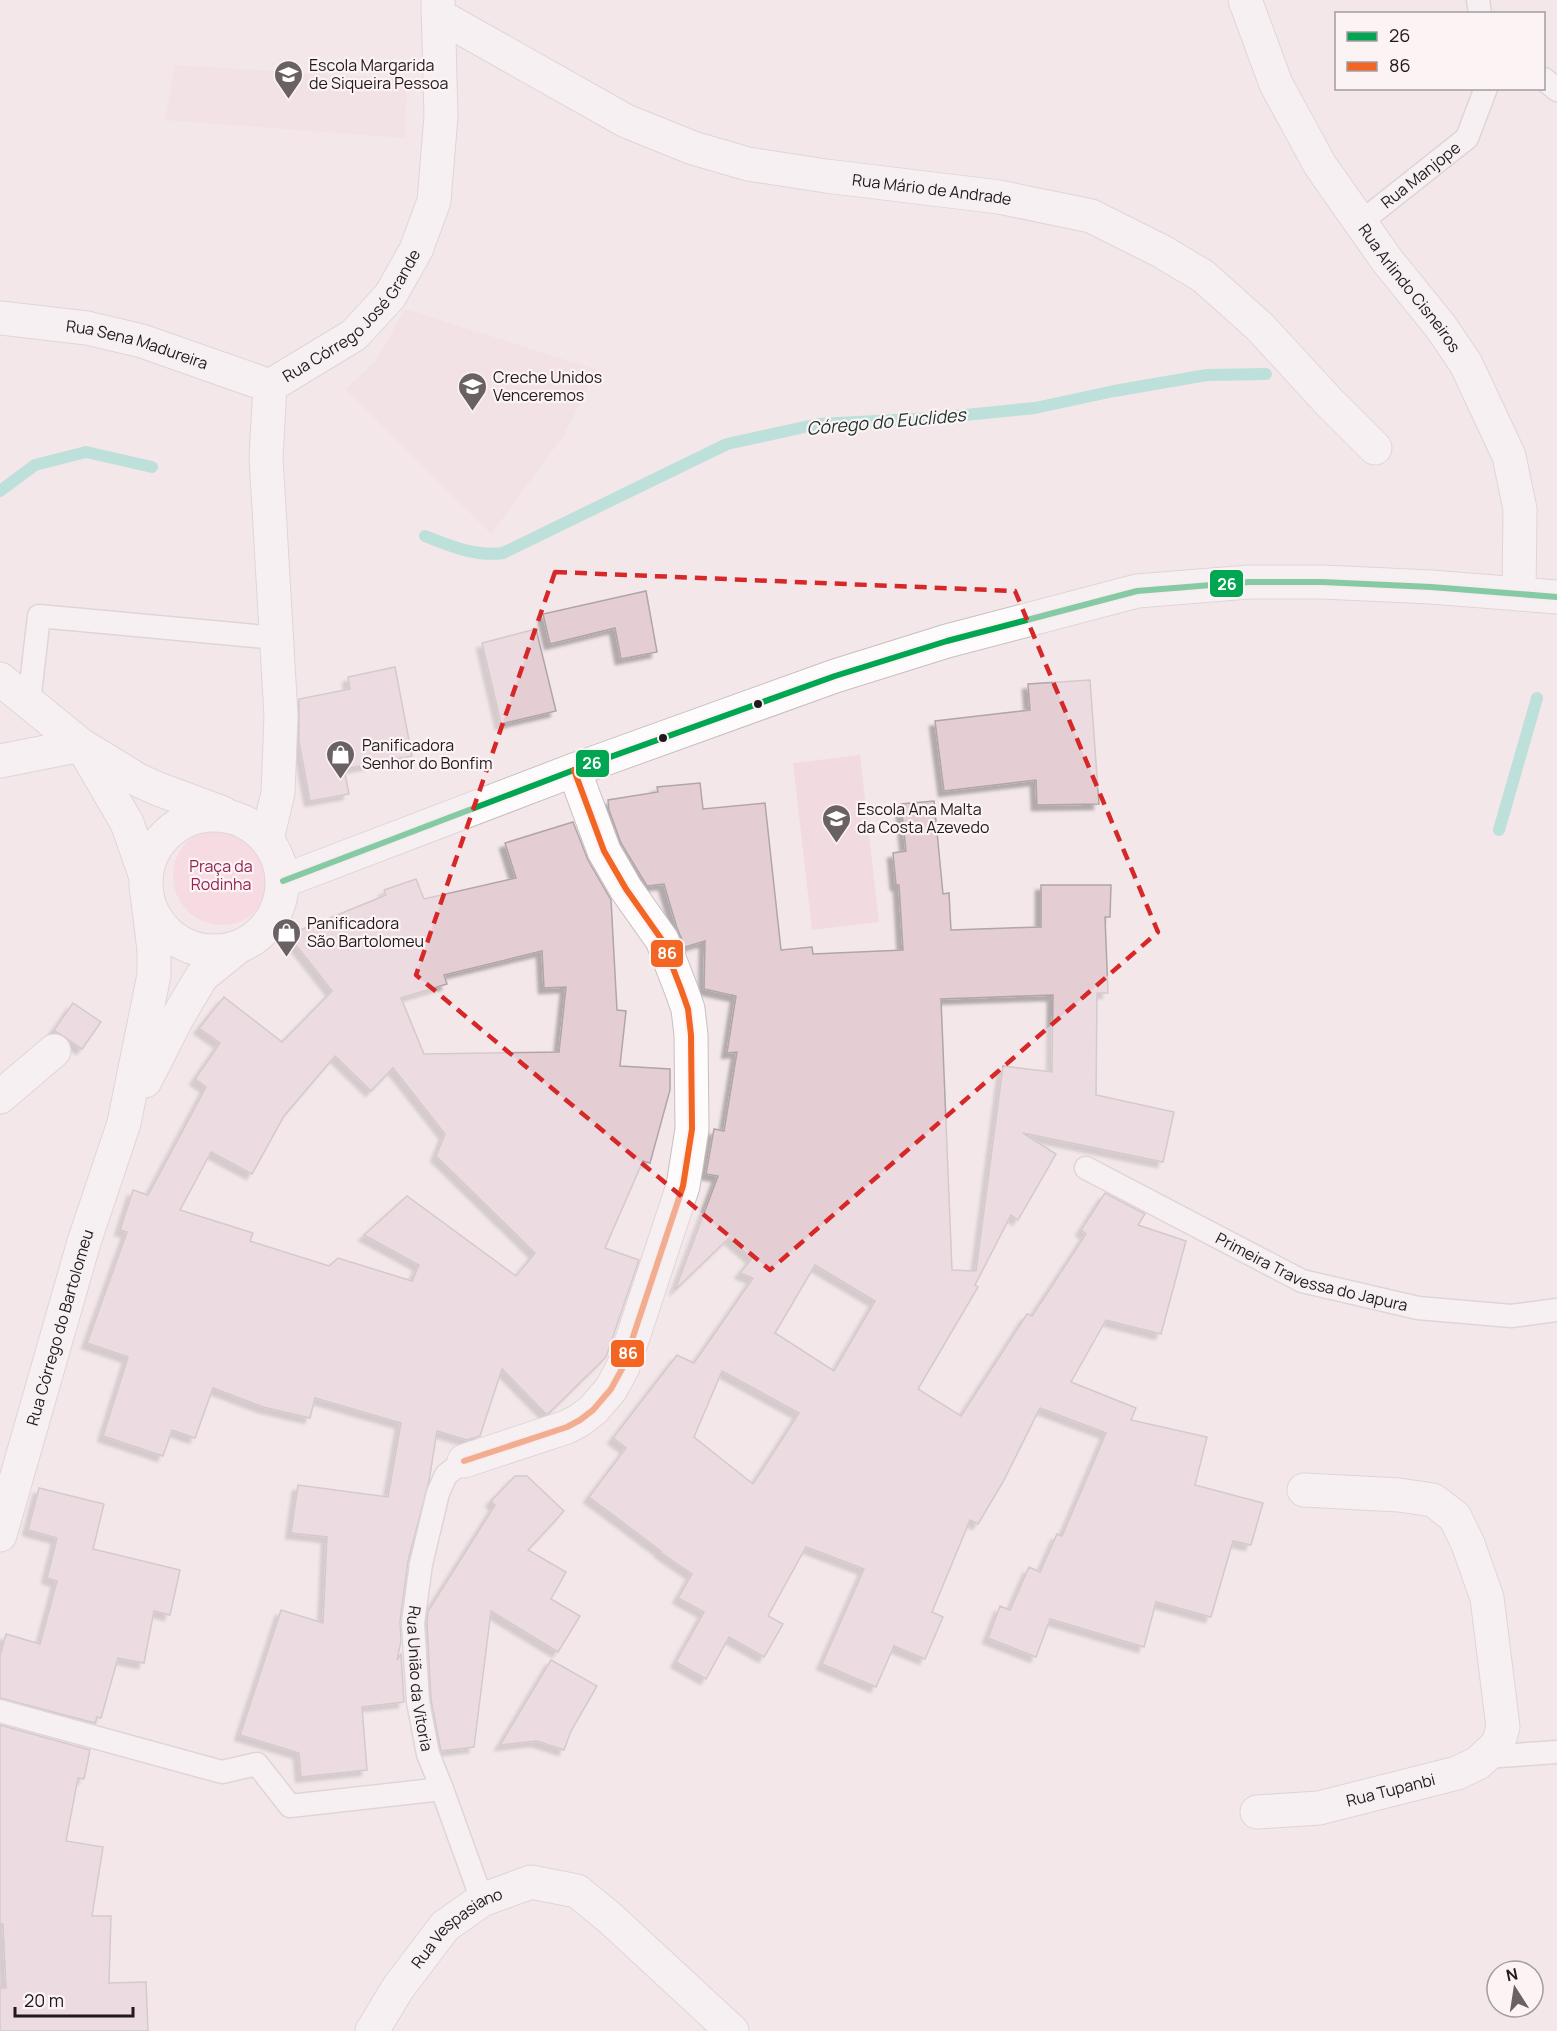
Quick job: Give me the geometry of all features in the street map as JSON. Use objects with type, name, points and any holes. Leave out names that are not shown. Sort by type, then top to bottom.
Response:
[{"type":"street","name":"Rua Arlindo Cisneiros","points":[[1245,0],[1276,84],[1320,165],[1386,259],[1441,327],[1466,364],[1509,456],[1520,509],[1519,594]]},
{"type":"street","name":"Rua Córrego José Grande","points":[[267,839],[278,793],[281,716],[266,457],[270,386],[354,335],[390,296],[416,250],[434,201],[441,116],[438,7]]},
{"type":"street","name":"Rua Mário de Andrade","points":[[438,7],[626,121],[693,148],[748,164],[999,197],[1091,216],[1161,250],[1203,276],[1260,327],[1375,448]]},
{"type":"street","name":"Rua Sena Madureira","points":[[0,318],[87,328],[142,341],[270,386]]},
{"type":"street","points":[[283,881],[574,770],[846,673],[996,627],[1137,591],[1249,582],[1322,582],[1557,597]]},
{"type":"street","points":[[0,679],[81,745],[138,780],[250,825],[267,839],[279,859],[283,881],[280,902],[271,921],[257,937],[238,947],[218,951],[197,949],[175,939],[158,923],[127,823],[81,745]]},
{"type":"street","points":[[0,761],[81,745]]},
{"type":"street","points":[[464,1461],[567,1427],[593,1410],[611,1389],[634,1339],[683,1186],[689,1154],[692,1129],[692,1090],[688,1009],[662,940],[626,889],[604,851],[574,770]]},
{"type":"street","points":[[147,889],[152,854],[166,835],[184,821],[206,815],[230,816]]},
{"type":"street","name":"Rua Córrego do Bartolomeu","points":[[0,1535],[84,1242],[124,1123],[154,975],[147,889]]},
{"type":"street","name":"Rua Córrego do Bartolomeu","points":[[124,1123],[177,1018],[202,976],[238,947]]},
{"type":"street","points":[[0,1097],[54,1051]]},
{"type":"street","name":"Rua Tupanbi","points":[[1257,1812],[1319,1808],[1422,1784],[1457,1773],[1478,1763],[1498,1744],[1503,1727],[1487,1598],[1468,1544],[1455,1517],[1433,1500],[1399,1495],[1304,1490]]},
{"type":"street","name":"Rua Vespasiano","points":[[372,2031],[398,1988],[445,1926],[482,1900],[531,1882],[577,1891],[610,1918],[732,2031]]},
{"type":"lane","points":[[1545,80],[1557,90]]},
{"type":"lane","name":"Rua Manjope","points":[[1361,222],[1467,138],[1485,90]]},
{"type":"lane","points":[[29,702],[39,616],[276,638]]},
{"type":"lane","name":"Primeira Travessa do Japura","points":[[1086,1168],[1302,1281],[1418,1308],[1511,1316],[1557,1310]]},
{"type":"lane","name":"Rua União da Vitoria","points":[[464,1461],[446,1475],[438,1493],[421,1564],[413,1623],[418,1702],[428,1754],[482,1900]]},
{"type":"lane","points":[[0,1710],[222,1772],[257,1764],[290,1806],[442,1789]]},
{"type":"lane","points":[[1485,1756],[1557,1752]]},
{"type":"highlighted area","points":[[555,572],[1015,591],[1158,932],[770,1270],[416,975]]},
{"type":"shaded area","name":"Escola Margarida de Siqueira Pessoa","points":[[175,65],[407,79],[405,138],[165,120]]},
{"type":"shaded area","name":"Creche Unidos Venceremos","points":[[405,309],[597,370],[564,435],[491,534],[345,389],[376,361]]},
{"type":"shaded area","name":"Escola Ana Malta da Costa Azevedo","points":[[860,755],[879,922],[812,930],[793,763]]},
{"type":"green space","name":"Praça da Rodinha","points":[[222,827],[241,831],[257,841],[267,857],[271,876],[267,895],[257,911],[241,921],[222,925],[203,921],[187,911],[177,895],[173,876],[177,857],[187,841],[203,831]]},
{"type":"building","points":[[646,591],[657,652],[621,659],[615,628],[550,644],[543,614]]},
{"type":"building","points":[[536,629],[556,711],[501,724],[482,643]]},
{"type":"building","points":[[395,667],[412,756],[344,769],[349,794],[310,801],[299,742],[299,699],[350,689],[348,677]]},
{"type":"building","points":[[1090,680],[1099,804],[1037,805],[1036,780],[944,791],[935,721],[1030,710],[1028,684]]},
{"type":"building","points":[[700,783],[703,809],[765,803],[781,950],[812,947],[813,954],[903,950],[899,885],[896,885],[893,853],[906,851],[901,804],[934,801],[943,894],[949,893],[951,930],[1041,927],[1041,885],[1111,885],[1110,917],[1105,917],[1108,993],[1097,993],[1096,1095],[1174,1112],[1163,1162],[1023,1133],[1056,1154],[1018,1220],[1011,1215],[975,1285],[978,1287],[918,1389],[961,1416],[1027,1314],[1032,1316],[1086,1234],[1081,1230],[1105,1193],[1145,1214],[1138,1225],[1186,1241],[1161,1334],[1106,1320],[1071,1382],[1136,1408],[1131,1420],[1207,1437],[1195,1485],[1263,1503],[1251,1545],[1233,1541],[1211,1617],[1156,1602],[1144,1647],[1050,1619],[1036,1657],[988,1638],[1000,1606],[1010,1610],[1029,1567],[1040,1572],[1057,1534],[1062,1536],[1106,1433],[1040,1408],[1003,1482],[978,1524],[970,1520],[932,1612],[943,1617],[925,1659],[894,1646],[876,1687],[822,1664],[864,1569],[806,1547],[768,1616],[783,1624],[764,1657],[729,1637],[706,1679],[676,1662],[704,1612],[678,1598],[692,1574],[589,1497],[626,1448],[613,1438],[677,1355],[694,1363],[753,1278],[740,1273],[752,1258],[729,1238],[675,1290],[718,1176],[706,1174],[714,1129],[724,1131],[737,1052],[727,1053],[736,996],[704,989],[705,941],[685,947],[664,884],[647,886],[621,843],[609,810],[608,800],[658,792],[657,787]],"holes":[[[1053,995],[1052,1072],[1003,1066],[976,1271],[952,1270],[941,999]],[[815,1265],[875,1301],[834,1371],[775,1333]],[[722,1371],[799,1413],[753,1484],[694,1437]]]},
{"type":"building","points":[[573,822],[588,860],[611,900],[617,1010],[626,1011],[620,1066],[670,1069],[670,1090],[650,1163],[643,1161],[605,1248],[639,1260],[606,1357],[549,1413],[546,1414],[502,1369],[480,1436],[467,1440],[437,1431],[429,1481],[408,1561],[400,1621],[401,1641],[397,1660],[401,1654],[404,1702],[362,1707],[367,1770],[301,1777],[299,1753],[240,1735],[281,1610],[323,1623],[327,1537],[291,1533],[298,1485],[388,1497],[401,1423],[315,1398],[310,1418],[263,1407],[213,1388],[195,1438],[172,1430],[163,1456],[103,1436],[128,1357],[87,1343],[127,1232],[120,1230],[133,1190],[148,1195],[206,1087],[195,1079],[220,1043],[199,1028],[224,997],[282,1042],[332,991],[288,935],[386,895],[384,890],[416,879],[424,899],[516,878],[505,843]],"holes":[[[542,951],[544,988],[566,987],[559,1052],[424,1054],[401,998],[447,984],[444,975]],[[335,1056],[371,1091],[393,1068],[445,1134],[436,1156],[535,1253],[516,1276],[407,1196],[364,1235],[419,1265],[412,1281],[338,1258],[329,1266],[250,1241],[253,1233],[180,1210],[211,1152],[252,1174],[284,1116]]]},
{"type":"building","points":[[73,1003],[101,1022],[82,1049],[54,1030]]},
{"type":"building","points":[[515,1476],[527,1476],[564,1511],[528,1550],[566,1572],[551,1599],[580,1616],[558,1652],[491,1611],[474,1747],[441,1751],[431,1700],[428,1611],[495,1505],[491,1501]]},
{"type":"building","points":[[39,1488],[104,1504],[93,1549],[180,1570],[170,1615],[154,1611],[144,1663],[118,1658],[101,1718],[97,1717],[95,1723],[0,1698],[0,1656],[6,1634],[40,1644],[57,1581],[47,1578],[57,1538],[28,1530]]},
{"type":"building","points":[[551,1660],[597,1686],[571,1731],[564,1750],[537,1741],[500,1745]]},
{"type":"building","points":[[0,1725],[90,1750],[84,1779],[78,1778],[66,1841],[103,1847],[92,1916],[111,1916],[109,1983],[146,1982],[148,2031],[0,2031],[0,1988],[6,1988],[3,1924],[0,1924]]},
{"type":"waterway","name":"Córego do Euclides","points":[[425,536],[473,552],[503,553],[727,444],[818,424],[935,418],[1035,408],[1114,391],[1207,375],[1266,374]]},
{"type":"waterway","name":"Córego do Euclides","points":[[0,491],[35,465],[86,452],[152,467]]},
{"type":"waterway","name":"Córego do Euclides","points":[[1499,830],[1537,698]]},
{"type":"transit line","name":"26","points":[[283,881],[574,770],[835,676],[947,641],[1137,591],[1249,582],[1322,582],[1431,587],[1557,597]]},
{"type":"transit line","name":"86","points":[[464,1461],[567,1427],[593,1410],[611,1389],[623,1367],[683,1186],[692,1129],[691,1035],[688,1009],[662,940],[626,889],[604,851],[574,770]]},
{"type":"place","name":"Escola Margarida de Siqueira Pessoa","points":[[288,100]]},
{"type":"place","name":"Creche Unidos Venceremos","points":[[472,412]]},
{"type":"place","name":"Panificadora Senhor do Bonfim","points":[[341,780]]},
{"type":"place","name":"Escola Ana Malta da Costa Azevedo","points":[[836,844]]},
{"type":"place","name":"Panificadora São Bartolomeu","points":[[286,958]]}]
